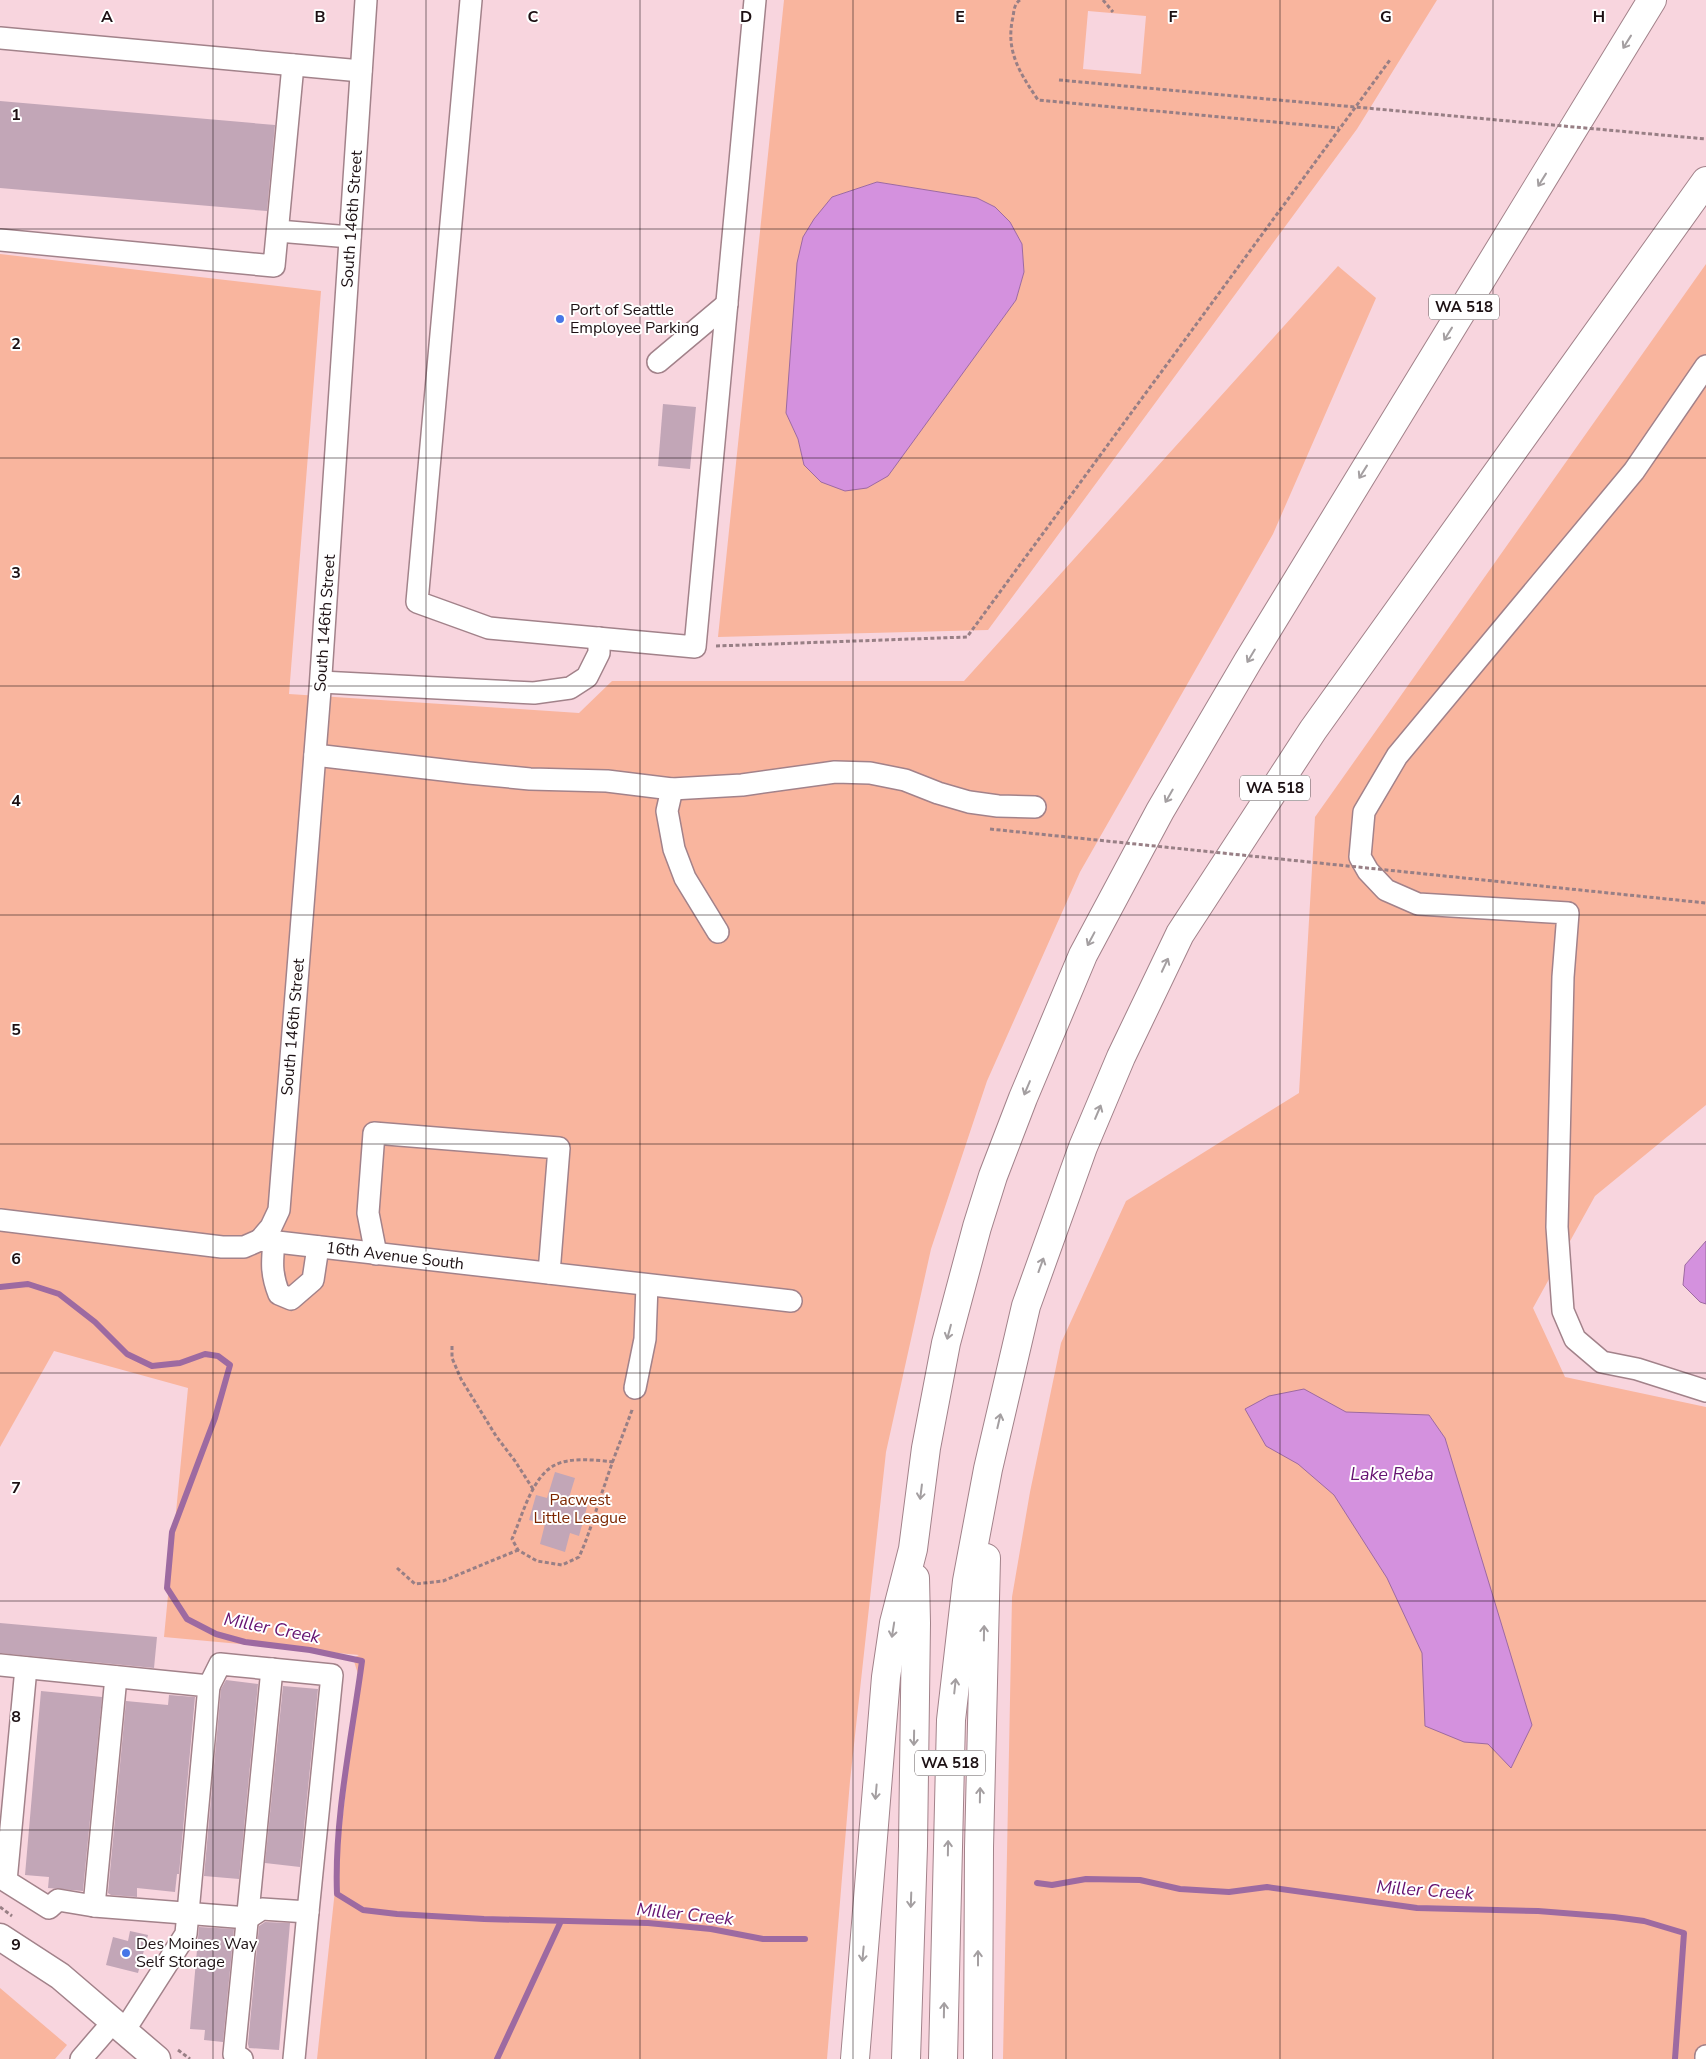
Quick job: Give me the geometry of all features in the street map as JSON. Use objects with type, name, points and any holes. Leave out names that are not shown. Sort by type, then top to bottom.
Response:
[{"type":"highway","name":"WA 518","points":[[906,2059],[913,1846],[916,1633],[913,1549],[926,1448],[946,1343],[977,1227],[993,1176],[1019,1107],[1083,954],[1160,812],[1248,660],[1652,0]]},
{"type":"highway","name":"WA 518","points":[[943,2059],[952,1720],[967,1581],[988,1469],[1026,1306],[1083,1147],[1121,1057],[1180,934],[1313,730],[1706,181]]},
{"type":"highway","points":[[978,2059],[979,1848],[988,1469]]},
{"type":"highway","points":[[855,2059],[886,1677],[894,1623],[913,1549]]},
{"type":"main road","points":[[0,1937],[60,1976],[157,2059]]},
{"type":"street","name":"South 146th Street","points":[[267,1241],[279,1210],[321,682],[366,0]]},
{"type":"street","points":[[471,0],[417,602],[489,628],[695,647],[755,0]]},
{"type":"street","points":[[0,38],[362,71]]},
{"type":"street","points":[[0,240],[274,266],[293,65]]},
{"type":"street","points":[[278,231],[350,237]]},
{"type":"street","points":[[658,362],[727,304]]},
{"type":"street","points":[[1706,366],[1634,470],[1398,756],[1364,812],[1360,835],[1360,857],[1368,871],[1386,890],[1418,904],[1568,913],[1563,977],[1556,1226],[1564,1311],[1575,1339],[1602,1362],[1637,1369],[1706,1391]]},
{"type":"street","points":[[321,682],[534,693],[570,688],[587,677],[599,653],[599,638]]},
{"type":"street","points":[[315,755],[486,775],[530,779],[607,781],[672,789],[742,785],[834,772],[870,773],[905,780],[969,802],[998,806],[1035,807]]},
{"type":"street","points":[[672,789],[668,812],[674,849],[685,878],[718,932]]},
{"type":"street","points":[[376,1254],[368,1213],[374,1133],[559,1148],[549,1273]]},
{"type":"street","name":"16th Avenue South","points":[[0,1220],[222,1247],[244,1247],[267,1241],[791,1301]]},
{"type":"street","points":[[267,1241],[272,1263],[273,1279],[279,1294],[291,1299],[313,1280],[318,1247]]},
{"type":"street","points":[[634,1388],[645,1339],[647,1285]]},
{"type":"street","points":[[81,2059],[119,2026],[186,1934],[209,1686],[220,1664],[332,1675],[294,2059]]},
{"type":"street","points":[[0,1665],[209,1686]]},
{"type":"street","points":[[26,1668],[6,1880],[49,1908],[58,1900],[94,1906],[248,1918],[262,1909],[308,1912]]},
{"type":"street","points":[[242,2059],[234,2054],[272,1669]]},
{"type":"street","points":[[94,1906],[116,1677]]},
{"type":"path","points":[[1020,0],[1016,3],[1010,32],[1017,68],[1038,100],[1339,128]]},
{"type":"path","points":[[1103,0],[1113,12]]},
{"type":"path","points":[[695,647],[967,637],[1390,60]]},
{"type":"path","points":[[1059,80],[1706,139]]},
{"type":"path","points":[[990,829],[1706,903]]},
{"type":"path","points":[[452,1346],[452,1358],[460,1379],[496,1436],[533,1489]]},
{"type":"path","points":[[613,1462],[585,1459],[554,1465],[537,1481],[533,1489],[512,1539],[518,1550],[537,1561],[562,1565],[579,1558],[590,1534],[632,1410],[634,1388]]},
{"type":"path","points":[[397,1568],[415,1584],[443,1581],[518,1550]]},
{"type":"green space","points":[[784,0],[1437,0],[1357,129],[988,630],[718,637]],"holes":[[[1088,11],[1146,16],[1141,74],[1083,69]],[[877,182],[977,198],[995,207],[1010,222],[1022,244],[1024,272],[1016,300],[888,475],[804,465],[798,439],[786,413],[832,197]]]},
{"type":"green space","name":"Pacwest Little League","points":[[0,254],[321,291],[289,694],[579,713],[612,681],[964,681],[1338,266],[1376,298],[1273,534],[1080,872],[987,1081],[931,1249],[886,1452],[850,1781],[827,2059],[317,2059],[358,1674],[353,1658],[359,1655],[164,1637],[188,1388],[54,1351],[0,1447]]},
{"type":"green space","points":[[1706,264],[1706,1105],[1595,1196],[1533,1308],[1565,1377],[1706,1407],[1706,2059],[1003,2059],[1012,1597],[1030,1492],[1061,1343],[1126,1201],[1299,1093],[1315,817]]},
{"type":"green space","points":[[0,1988],[67,2045],[55,2059],[0,2059]]},
{"type":"water","points":[[877,182],[977,198],[995,207],[1010,222],[1022,244],[1024,272],[1016,300],[888,476],[867,488],[845,491],[821,482],[804,465],[798,439],[786,413],[797,263],[803,237],[814,219],[832,197]]},
{"type":"water","points":[[1706,1241],[1706,1304],[1700,1302],[1683,1285],[1685,1265]]},
{"type":"water","name":"Lake Reba","points":[[1304,1389],[1346,1412],[1429,1415],[1445,1438],[1532,1725],[1511,1768],[1488,1744],[1464,1742],[1425,1726],[1422,1653],[1387,1578],[1334,1495],[1298,1464],[1266,1446],[1245,1409],[1269,1396]]},
{"type":"building","points":[[0,101],[275,125],[267,211],[0,188]]},
{"type":"building","points":[[663,404],[696,407],[690,469],[658,466]]},
{"type":"building","points":[[555,1472],[575,1478],[568,1501],[587,1507],[579,1536],[570,1533],[565,1552],[540,1544],[545,1524],[529,1520],[536,1495],[547,1498]]},
{"type":"building","points":[[0,1623],[157,1637],[154,1668],[0,1653]]},
{"type":"building","points":[[226,1680],[258,1684],[239,1879],[204,1876],[221,1689]]},
{"type":"building","points":[[283,1686],[318,1689],[300,1867],[265,1863]]},
{"type":"building","points":[[41,1691],[102,1697],[83,1891],[48,1888],[49,1877],[25,1875]]},
{"type":"building","points":[[169,1695],[195,1697],[179,1874],[177,1874],[175,1892],[137,1888],[137,1897],[111,1895],[108,1893],[126,1701],[168,1705]]},
{"type":"building","points":[[265,1922],[290,1923],[279,2050],[249,2048],[248,2044],[259,1926]]},
{"type":"building","points":[[199,1927],[234,1929],[223,2042],[204,2040],[205,2030],[190,2029]]},
{"type":"building","name":"Des Moines Way Self Storage","points":[[130,1931],[148,1935],[138,1973],[106,1965],[113,1937],[128,1941]]},
{"type":"waterway","name":"Miller Creek","points":[[0,1287],[28,1284],[59,1294],[95,1322],[127,1354],[152,1366],[180,1363],[205,1354],[218,1356],[230,1365],[215,1418],[172,1532],[167,1588],[187,1619],[216,1634],[245,1642],[310,1650],[362,1661],[341,1807],[338,1836],[337,1894],[363,1910],[397,1914],[484,1919],[648,1923],[711,1929],[763,1939],[805,1939]]},
{"type":"waterway","name":"Miller Creek","points":[[1037,1883],[1052,1885],[1086,1879],[1140,1880],[1180,1889],[1229,1892],[1267,1887],[1417,1908],[1538,1911],[1644,1921],[1684,1933],[1675,2059]]},
{"type":"waterway","name":"Miller Creek","points":[[497,2059],[561,1921]]},
{"type":"place","name":"Port of Seattle Employee Parking","points":[[560,319]]},
{"type":"place","name":"Des Moines Way Self Storage","points":[[126,1953]]}]
